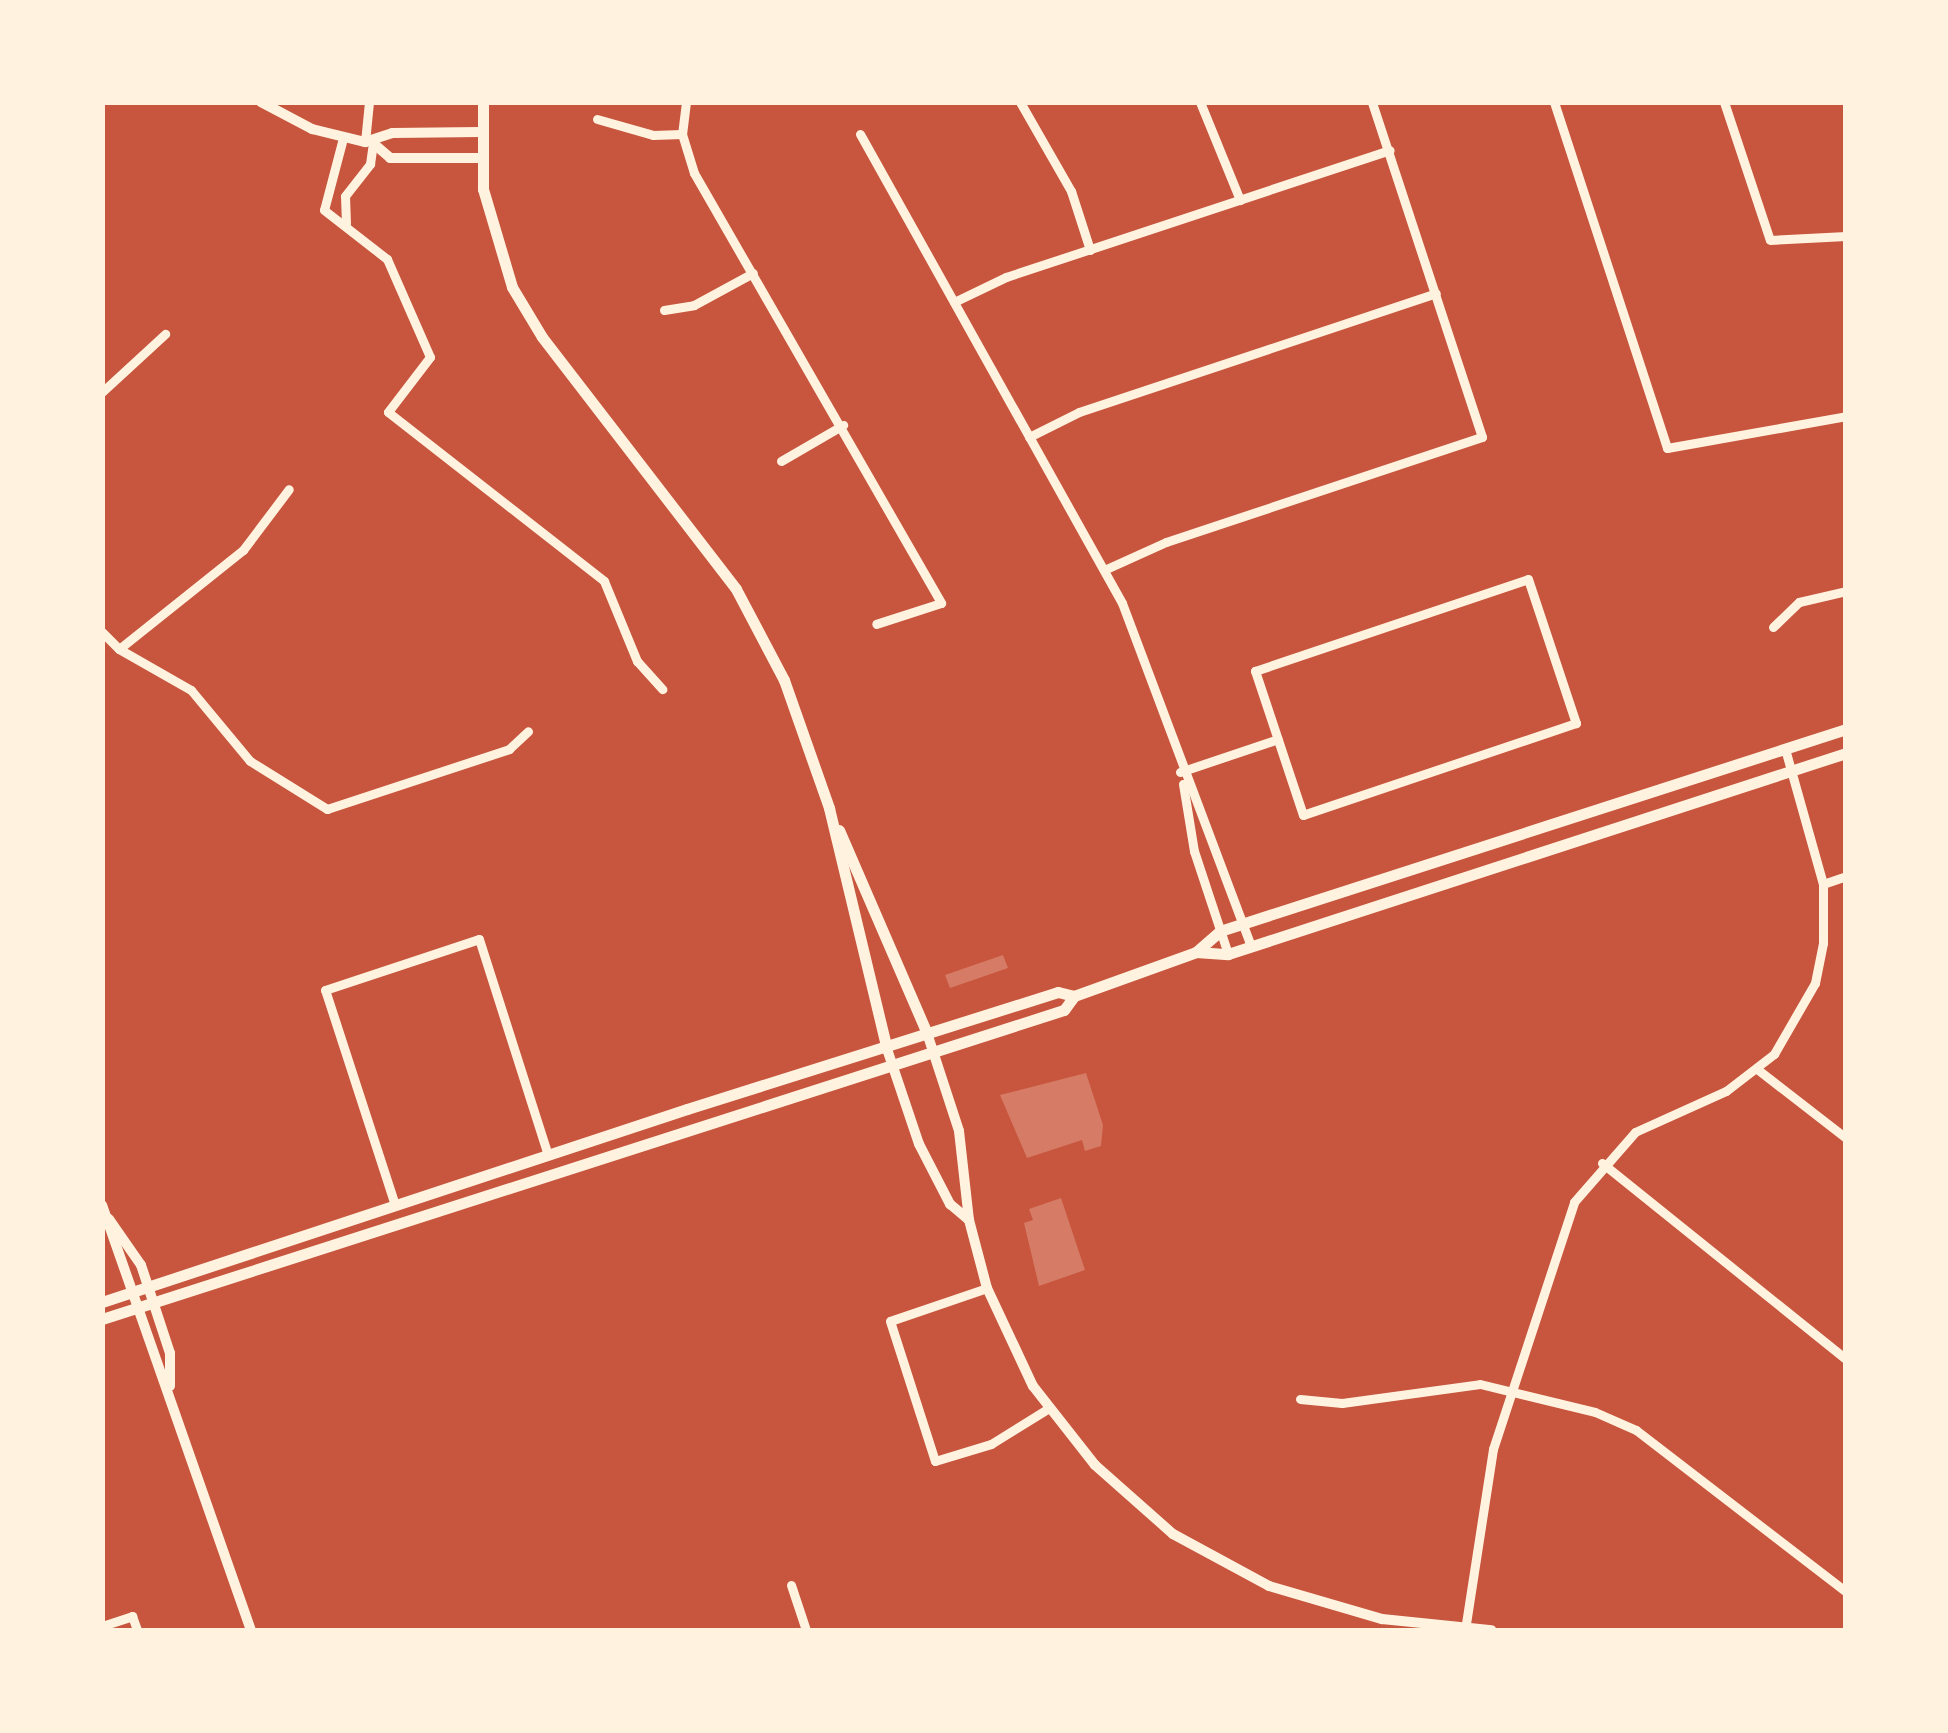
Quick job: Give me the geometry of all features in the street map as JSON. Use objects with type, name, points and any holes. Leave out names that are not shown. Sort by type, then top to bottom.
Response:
[{"type":"main road","points":[[483,102],[480,158],[489,225],[512,288],[542,337],[736,589],[784,680],[828,808],[928,1036]]},
{"type":"main road","points":[[102,1302],[1058,992],[1074,996],[1196,952],[1220,931],[1243,923],[1846,729]]},
{"type":"main road","points":[[1196,952],[1228,954],[1846,753]]},
{"type":"main road","points":[[828,808],[888,1049]]},
{"type":"main road","points":[[102,1319],[155,1307],[934,1054],[1064,1010],[1074,996]]},
{"type":"street","points":[[261,102],[343,138],[369,142],[390,158],[480,158]]},
{"type":"street","points":[[347,226],[346,196],[370,164],[369,102]]},
{"type":"street","points":[[686,102],[682,134],[694,174],[844,426],[941,602],[876,624]]},
{"type":"street","points":[[1020,102],[1071,191],[1090,250]]},
{"type":"street","points":[[1200,102],[1240,200]]},
{"type":"street","points":[[1104,570],[1166,542],[1482,437],[1372,102]]},
{"type":"street","points":[[1554,102],[1668,448],[1846,416]]},
{"type":"street","points":[[1724,102],[1770,240],[1846,236]]},
{"type":"street","points":[[597,119],[653,134],[682,134]]},
{"type":"street","points":[[369,142],[392,133],[480,132]]},
{"type":"street","points":[[860,134],[1131,624],[1180,772],[1216,844],[1251,946]]},
{"type":"street","points":[[343,138],[324,210],[387,259],[430,357],[388,412],[604,580],[638,660],[662,689]]},
{"type":"street","points":[[954,302],[1006,277],[1389,150]]},
{"type":"street","points":[[664,310],[694,306],[753,273]]},
{"type":"street","points":[[1029,437],[1080,412],[1436,293]]},
{"type":"street","points":[[102,392],[165,334]]},
{"type":"street","points":[[780,460],[844,426]]},
{"type":"street","points":[[119,649],[243,550],[290,490]]},
{"type":"street","points":[[1528,579],[1576,723],[1303,815],[1278,739],[1255,671],[1528,579]]},
{"type":"street","points":[[1773,627],[1799,602],[1846,592]]},
{"type":"street","points":[[102,632],[119,649],[176,678],[250,761],[327,809],[510,749],[528,731]]},
{"type":"street","points":[[1180,772],[1278,739]]},
{"type":"street","points":[[1466,1629],[1492,1449],[1565,1219],[1602,1163],[1635,1132],[1707,1100],[1757,1068],[1787,1038],[1815,983],[1824,943],[1823,884],[1784,748]]},
{"type":"street","points":[[1180,772],[1194,851],[1228,954]]},
{"type":"street","points":[[1823,884],[1846,876]]},
{"type":"street","points":[[395,1204],[325,990],[479,938],[548,1155]]},
{"type":"street","points":[[928,1036],[959,1131],[969,1220],[987,1288],[1048,1408],[1147,1514],[1218,1561],[1334,1608],[1491,1630]]},
{"type":"street","points":[[888,1049],[919,1144],[950,1204],[969,1220]]},
{"type":"street","points":[[1757,1068],[1846,1138]]},
{"type":"street","points":[[1602,1163],[1846,1358]]},
{"type":"street","points":[[102,1205],[136,1313],[170,1386],[250,1630]]},
{"type":"street","points":[[108,1218],[134,1248],[148,1285],[170,1352],[170,1386]]},
{"type":"street","points":[[987,1288],[890,1321],[935,1461],[992,1444],[1048,1408]]},
{"type":"street","points":[[1300,1399],[1360,1401],[1456,1384],[1511,1389],[1636,1430],[1846,1592]]},
{"type":"street","points":[[791,1584],[806,1630]]},
{"type":"street","points":[[102,1626],[132,1616],[137,1630]]},
{"type":"building","points":[[1003,955],[1008,968],[950,988],[945,975]]},
{"type":"building","points":[[1086,1073],[1103,1125],[1101,1146],[1085,1151],[1082,1140],[1027,1158],[1000,1095]]},
{"type":"building","points":[[1061,1198],[1085,1270],[1039,1286],[1024,1223],[1033,1220],[1029,1209]]}]
